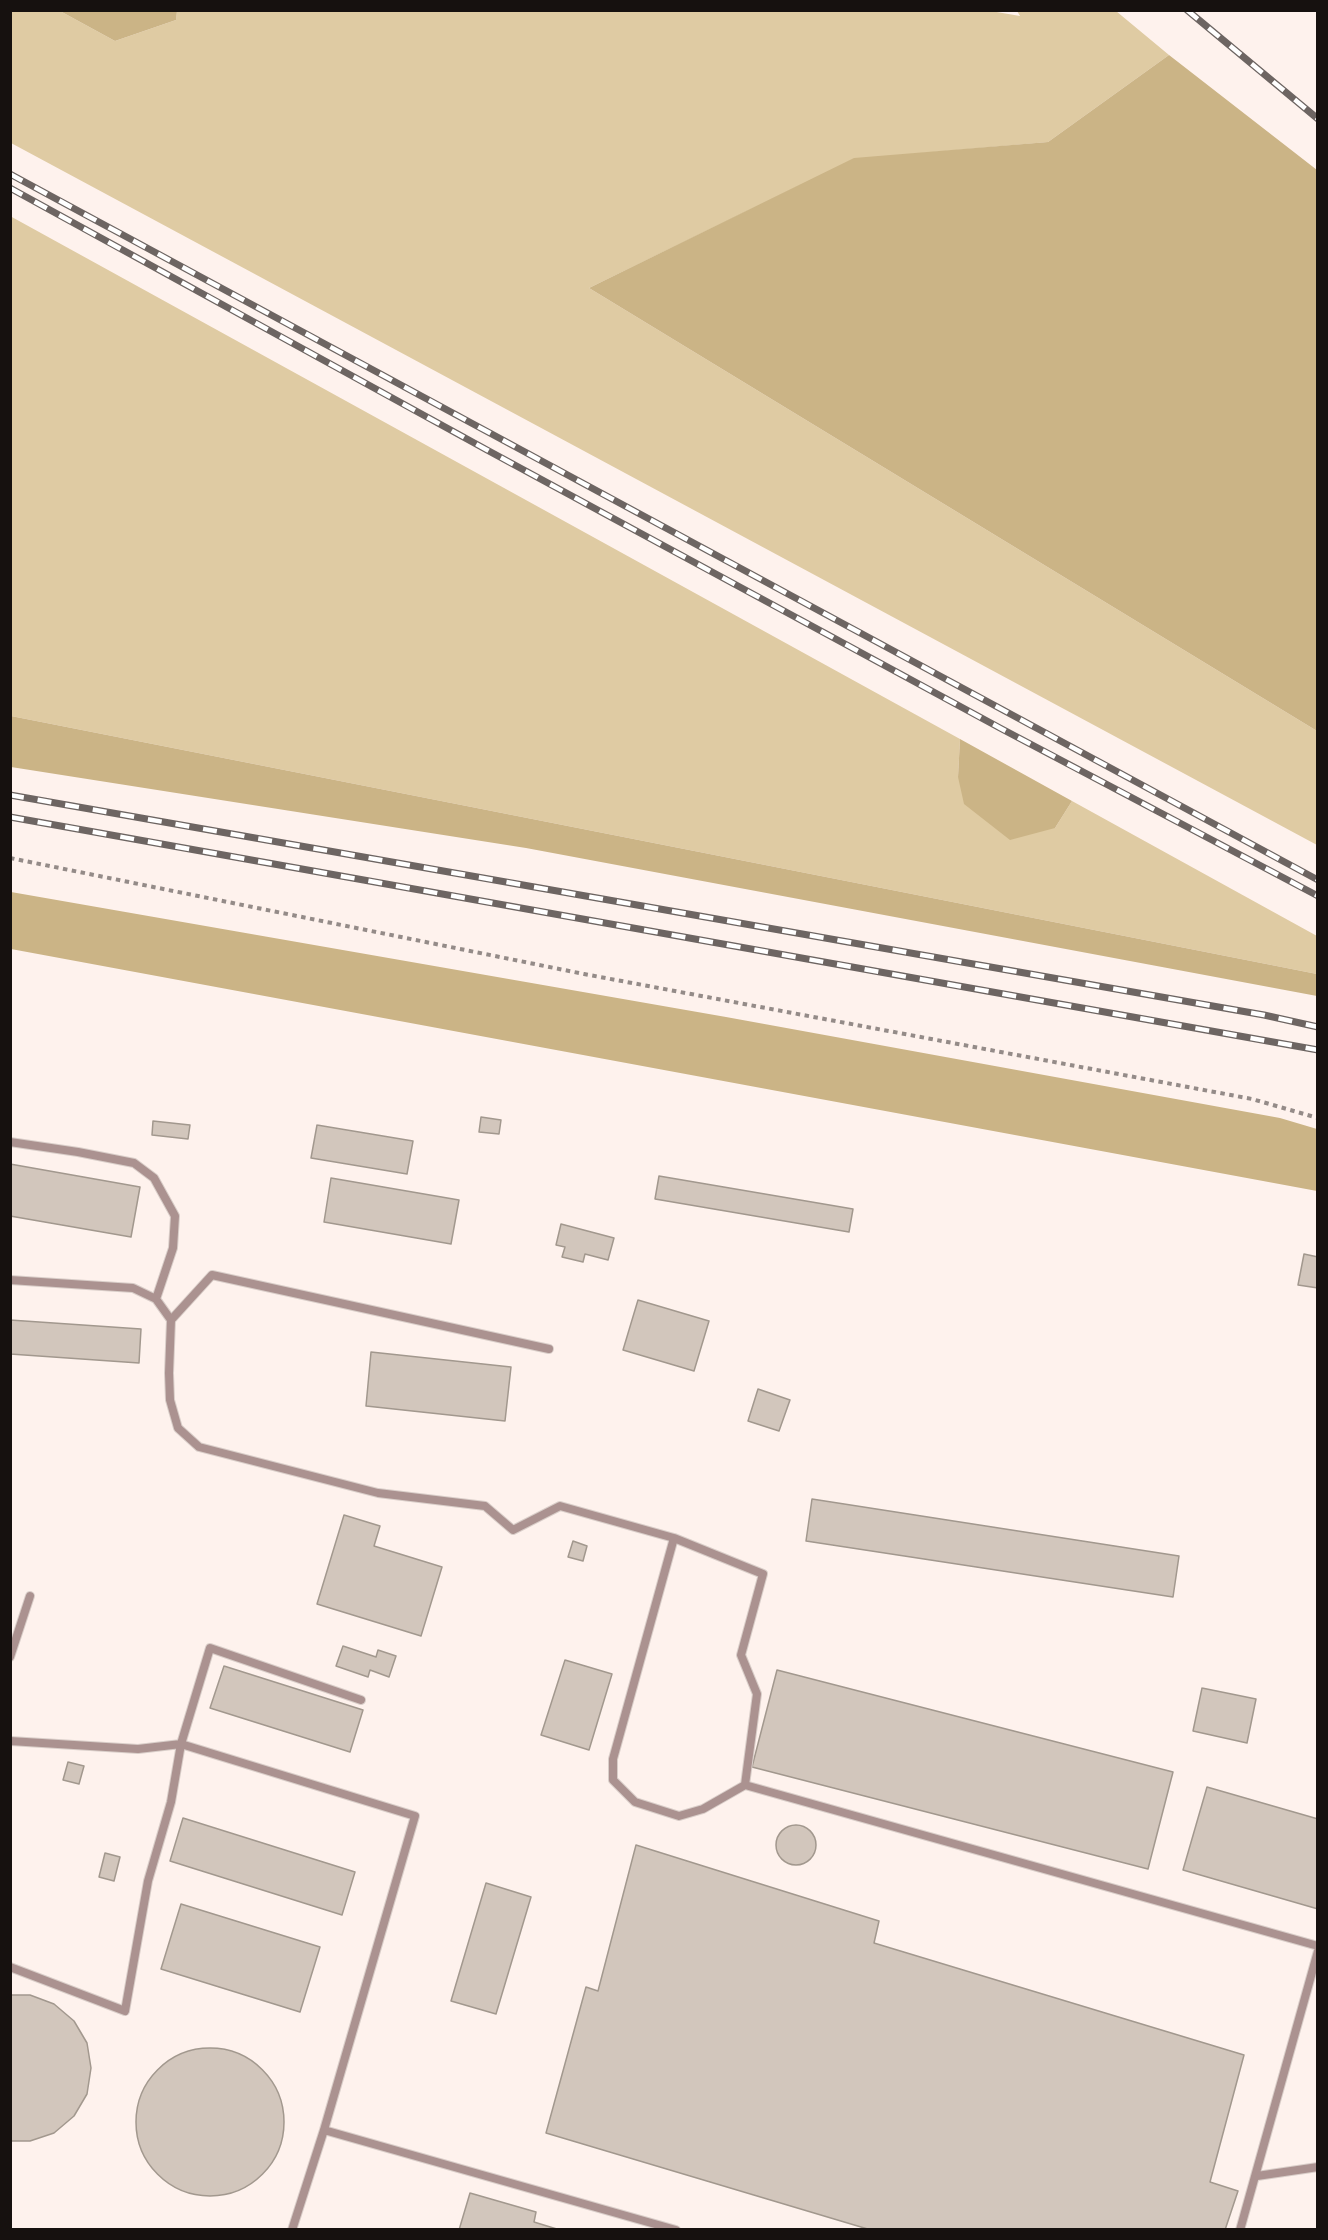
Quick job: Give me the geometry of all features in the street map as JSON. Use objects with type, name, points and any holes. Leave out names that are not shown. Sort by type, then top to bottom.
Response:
[{"type":"lane","points":[[10,1142],[134,1163],[154,1178],[175,1216],[173,1248],[156,1299]]},
{"type":"lane","points":[[171,1320],[212,1275],[549,1349]]},
{"type":"lane","points":[[10,1280],[133,1288],[156,1299],[171,1320],[170,1400],[178,1428],[199,1447],[378,1493],[485,1506],[513,1530],[560,1506],[674,1538],[763,1574],[741,1655],[757,1694],[745,1785]]},
{"type":"lane","points":[[674,1538],[613,1759],[613,1780],[635,1802],[679,1816],[703,1809],[745,1785],[1317,1946]]},
{"type":"lane","points":[[10,1657],[30,1596]]},
{"type":"lane","points":[[10,1967],[125,2011],[148,1881],[171,1802],[181,1744],[210,1648],[361,1700]]},
{"type":"lane","points":[[10,1741],[138,1749],[181,1744],[415,1816],[324,2130],[292,2229]]},
{"type":"lane","points":[[1240,2229],[1257,2176],[1317,1951]]},
{"type":"lane","points":[[324,2130],[676,2229]]},
{"type":"lane","points":[[1257,2176],[1317,2167]]},
{"type":"path","points":[[10,858],[584,975],[1252,1099],[1317,1118]]},
{"type":"shaded area","points":[[177,10],[985,10],[1020,16],[1017,11],[1116,11],[1169,55],[1048,142],[854,159],[589,288],[1317,731],[1317,845],[11,143],[10,11],[60,11],[115,41],[176,20]]},
{"type":"shaded area","points":[[60,11],[177,11],[176,20],[115,41]]},
{"type":"shaded area","points":[[1169,55],[1317,170],[1317,731],[589,288],[854,158],[1048,142]]},
{"type":"shaded area","points":[[10,216],[960,739],[958,777],[1055,828],[1072,801],[1317,936],[1317,974],[11,716]]},
{"type":"shaded area","points":[[11,716],[1317,974],[1317,996],[526,848],[11,767]]},
{"type":"shaded area","points":[[960,739],[1072,801],[1055,828],[1010,840],[964,804],[958,777]]},
{"type":"shaded area","points":[[11,892],[726,1017],[1280,1118],[1317,1129],[1317,1191],[11,949]]},
{"type":"building","points":[[481,1117],[501,1120],[499,1134],[479,1132]]},
{"type":"building","points":[[153,1121],[190,1125],[188,1139],[152,1135]]},
{"type":"building","points":[[317,1125],[413,1141],[407,1174],[311,1158]]},
{"type":"building","points":[[10,1164],[140,1187],[131,1237],[10,1216]]},
{"type":"building","points":[[659,1176],[853,1209],[849,1232],[655,1199]]},
{"type":"building","points":[[331,1178],[459,1200],[451,1244],[324,1222]]},
{"type":"building","points":[[561,1224],[614,1238],[608,1260],[585,1254],[583,1262],[562,1257],[565,1247],[556,1245]]},
{"type":"building","points":[[1304,1254],[1318,1257],[1318,1288],[1298,1285]]},
{"type":"building","points":[[638,1300],[709,1321],[694,1371],[623,1350]]},
{"type":"building","points":[[10,1320],[141,1329],[139,1363],[10,1354]]},
{"type":"building","points":[[371,1352],[511,1367],[505,1421],[366,1406]]},
{"type":"building","points":[[758,1389],[790,1400],[779,1431],[748,1421]]},
{"type":"building","points":[[812,1499],[1179,1556],[1173,1597],[806,1541]]},
{"type":"building","points":[[344,1515],[380,1526],[374,1546],[442,1567],[421,1636],[317,1604]]},
{"type":"building","points":[[573,1541],[587,1546],[583,1561],[568,1557]]},
{"type":"building","points":[[343,1646],[376,1657],[378,1650],[396,1656],[389,1677],[370,1670],[368,1677],[336,1666]]},
{"type":"building","points":[[565,1660],[612,1674],[589,1750],[541,1735]]},
{"type":"building","points":[[224,1666],[363,1710],[350,1752],[210,1708]]},
{"type":"building","points":[[777,1670],[1173,1772],[1148,1869],[752,1767]]},
{"type":"building","points":[[1202,1688],[1256,1699],[1247,1743],[1193,1731]]},
{"type":"building","points":[[68,1762],[84,1766],[79,1784],[63,1780]]},
{"type":"building","points":[[1207,1787],[1318,1819],[1318,1909],[1183,1870]]},
{"type":"building","points":[[183,1818],[355,1872],[342,1915],[170,1861]]},
{"type":"building","points":[[796,1825],[804,1826],[810,1831],[815,1837],[815,1853],[810,1859],[804,1864],[796,1865],[788,1864],[782,1859],[777,1853],[776,1845],[777,1837],[782,1831],[788,1826]]},
{"type":"building","points":[[636,1845],[879,1921],[874,1943],[1244,2055],[1210,2182],[1238,2191],[1225,2230],[871,2230],[546,2133],[586,1987],[598,1991]]},
{"type":"building","points":[[105,1853],[120,1857],[114,1881],[99,1877]]},
{"type":"building","points":[[486,1883],[531,1897],[496,2014],[451,2001]]},
{"type":"building","points":[[181,1904],[320,1947],[300,2012],[161,1969]]},
{"type":"building","points":[[10,1995],[30,1995],[54,2004],[74,2021],[87,2043],[91,2068],[87,2094],[74,2116],[54,2133],[30,2141],[10,2141]]},
{"type":"building","points":[[210,2048],[238,2054],[262,2070],[278,2094],[284,2122],[278,2150],[262,2174],[238,2190],[210,2196],[182,2190],[158,2174],[142,2150],[136,2122],[142,2094],[158,2070],[182,2054]]},
{"type":"building","points":[[470,2193],[536,2212],[534,2222],[560,2230],[459,2230]]},
{"type":"railway","points":[[1187,10],[1318,119]]},
{"type":"railway","points":[[10,174],[1318,880]]},
{"type":"railway","points":[[10,188],[1000,728],[1318,896]]},
{"type":"railway","points":[[10,795],[1264,1015],[1318,1027]]},
{"type":"railway","points":[[10,817],[1318,1050]]}]
